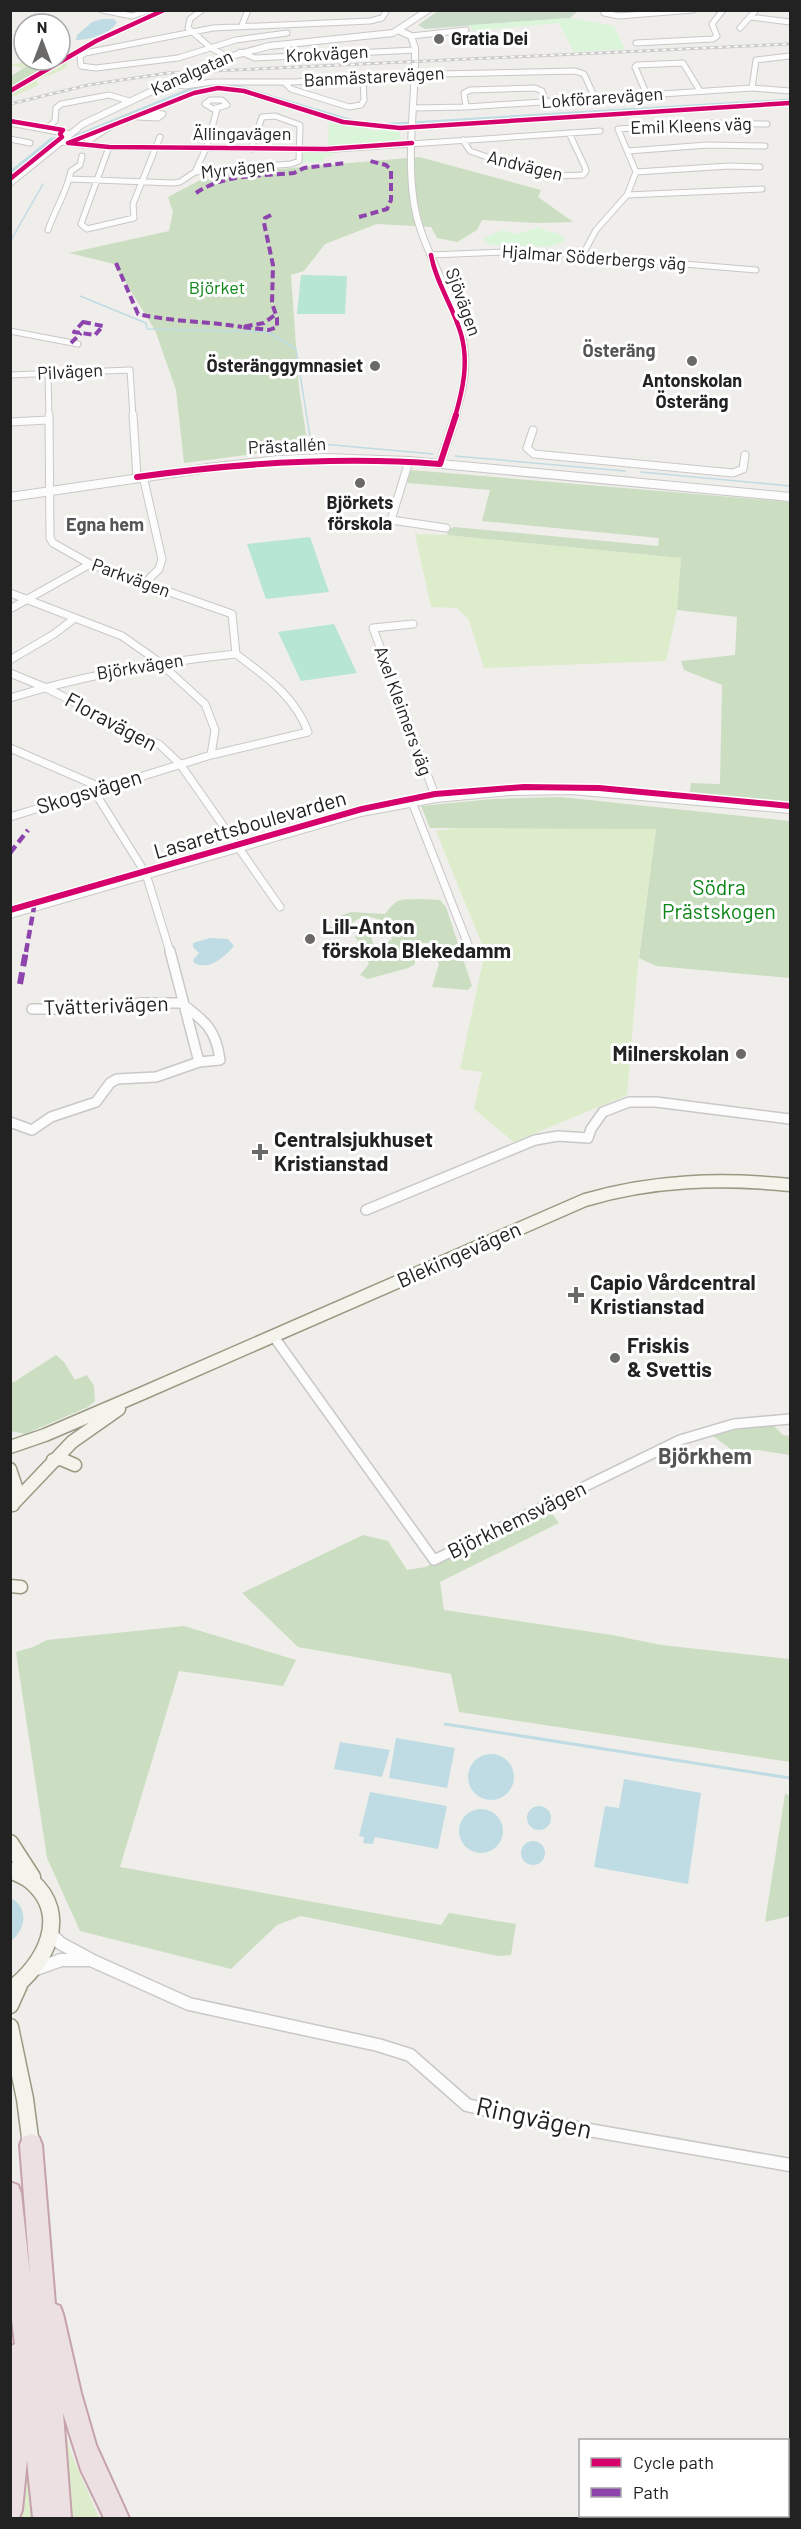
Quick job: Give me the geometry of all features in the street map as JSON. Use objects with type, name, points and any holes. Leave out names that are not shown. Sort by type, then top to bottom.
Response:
[{"type":"highway","points":[[31,2145],[41,2252],[46,2360],[59,2518]]},
{"type":"highway","points":[[10,2193],[45,2518]]},
{"type":"highway","points":[[41,2252],[72,2404],[97,2479],[117,2518]]},
{"type":"highway","points":[[10,2510],[19,2419],[18,2275]]},
{"type":"main road","name":"Blekingevägen","points":[[10,1447],[45,1435],[143,1394],[562,1209],[608,1193],[690,1180],[729,1180],[790,1185]]},
{"type":"main road","name":"Blekingevägen","points":[[12,1507],[53,1460],[93,1426],[143,1394]]},
{"type":"main road","points":[[53,1460],[61,1459],[75,1465]]},
{"type":"main road","points":[[10,1468],[16,1482],[17,1493],[12,1507]]},
{"type":"main road","points":[[10,1843],[50,1912],[51,1934],[47,1949],[36,1969],[15,1987],[10,2005]]},
{"type":"main road","points":[[10,1870],[34,1881]]},
{"type":"main road","points":[[10,2027],[26,2099],[31,2145]]},
{"type":"street","points":[[102,10],[132,16],[150,10]]},
{"type":"street","points":[[202,10],[190,19],[187,25],[190,31],[211,48],[226,56]]},
{"type":"street","points":[[242,25],[248,10]]},
{"type":"street","points":[[287,33],[247,38],[178,58],[96,68],[84,68],[80,61],[80,56],[85,53],[190,31],[242,25],[370,21],[382,18],[387,10]]},
{"type":"street","points":[[428,10],[400,31],[411,36],[466,30]]},
{"type":"street","points":[[603,13],[619,16],[693,10]]},
{"type":"street","points":[[636,43],[713,39],[717,36],[712,24],[723,10]]},
{"type":"street","points":[[740,28],[756,10]]},
{"type":"street","points":[[750,17],[790,22]]},
{"type":"street","name":"Kanalgatan","points":[[10,183],[91,120],[226,56],[284,44],[379,36],[400,31]]},
{"type":"street","name":"Sjövägen","points":[[411,36],[415,50],[412,143],[416,212],[461,331],[465,357],[462,390],[440,464]]},
{"type":"street","name":"Krokvägen","points":[[242,53],[255,58],[415,50]]},
{"type":"street","points":[[752,88],[756,60],[790,56]]},
{"type":"street","points":[[647,95],[635,67],[641,64],[683,63],[700,92]]},
{"type":"street","name":"Banmästarevägen","points":[[168,83],[185,86],[212,81],[284,82],[415,74],[582,72],[595,98]]},
{"type":"street","points":[[284,82],[291,89],[349,107],[361,105],[364,100],[363,77]]},
{"type":"street","points":[[466,107],[464,93],[470,90],[534,88],[542,91],[546,102]]},
{"type":"street","name":"Lokförarevägen","points":[[413,108],[466,107],[752,88],[790,91]]},
{"type":"street","points":[[46,129],[55,121],[56,108],[61,104],[109,95],[129,101]]},
{"type":"street","points":[[195,172],[206,148],[217,109]]},
{"type":"street","name":"Myrvägen","points":[[70,179],[180,182],[195,172],[291,164],[299,161],[300,125],[272,116],[262,117],[259,120],[251,149]]},
{"type":"street","points":[[83,145],[100,131],[138,117]]},
{"type":"street","name":"Ällingavägen","points":[[10,123],[46,129],[83,145],[155,148],[350,149],[600,131]]},
{"type":"street","name":"Emil Kleens väg","points":[[636,172],[618,129],[710,123],[768,124]]},
{"type":"street","name":"Andvägen","points":[[463,140],[470,151],[501,161],[561,177],[583,175],[586,171],[585,167],[569,133]]},
{"type":"street","points":[[109,147],[81,224],[87,229],[134,219],[133,204],[160,136]]},
{"type":"street","points":[[10,139],[30,143]]},
{"type":"street","points":[[628,151],[707,145],[765,146]]},
{"type":"street","points":[[48,230],[55,208],[68,188],[71,171],[82,163],[82,156]]},
{"type":"street","points":[[582,256],[596,230],[627,195],[636,172],[729,166],[760,167]]},
{"type":"street","points":[[627,195],[762,189]]},
{"type":"street","name":"Hjalmar Söderbergs väg","points":[[431,255],[510,251],[756,270]]},
{"type":"street","points":[[10,332],[78,344]]},
{"type":"street","name":"Pilvägen","points":[[10,375],[130,370],[140,476]]},
{"type":"street","name":"Parkvägen","points":[[48,374],[50,538],[53,543],[90,564],[232,614],[236,654]]},
{"type":"street","points":[[10,422],[48,420]]},
{"type":"street","points":[[533,430],[527,448],[534,454],[733,472],[743,469],[745,454]]},
{"type":"street","name":"Prästallén","points":[[10,497],[140,476],[286,459],[325,458],[409,461],[790,497]]},
{"type":"street","points":[[409,461],[391,520],[447,528]]},
{"type":"street","points":[[631,482],[635,464]]},
{"type":"street","points":[[140,476],[162,559],[159,569],[145,583]]},
{"type":"street","points":[[10,609],[90,564]]},
{"type":"street","points":[[10,593],[122,636],[159,662],[205,704],[215,730],[211,755]]},
{"type":"street","points":[[10,660],[54,634],[75,618]]},
{"type":"street","name":"Axel Kleimers väg","points":[[413,624],[373,628],[436,798]]},
{"type":"street","name":"Björkvägen","points":[[10,698],[93,674],[159,662],[236,654]]},
{"type":"street","name":"Skogsvägen","points":[[10,817],[211,755],[308,732],[304,720],[291,699],[236,654]]},
{"type":"street","name":"Floravägen","points":[[10,674],[44,687],[160,745],[180,764],[279,907]]},
{"type":"street","points":[[10,748],[98,789],[146,874],[160,914],[181,1003],[199,1062]]},
{"type":"street","name":"Lasarettsboulevarden","points":[[10,914],[361,812],[436,798],[511,791],[571,790],[790,809]]},
{"type":"street","points":[[412,802],[472,954]]},
{"type":"street","name":"Tvätterivägen","points":[[32,1009],[106,1009],[141,1003],[181,1003]]},
{"type":"street","points":[[10,1122],[33,1130],[51,1117],[96,1102],[113,1081],[156,1077],[199,1062],[220,1060],[218,1040],[206,1021],[181,1003]]},
{"type":"street","points":[[366,1210],[535,1140],[558,1136],[588,1138],[591,1129],[603,1112],[629,1102],[656,1102],[790,1119]]},
{"type":"street","name":"Björkhemsvägen","points":[[274,1336],[434,1560],[680,1440],[742,1422],[790,1419]]},
{"type":"street","name":"Ringvägen","points":[[51,1934],[60,1943],[93,1961],[189,2004],[378,2045],[410,2055],[467,2105],[532,2120],[790,2165]]},
{"type":"street","name":"Ringvägen","points":[[36,1969],[61,1960],[93,1961]]},
{"type":"green space","points":[[438,11],[578,11],[570,18],[425,29],[418,25]]},
{"type":"green space","points":[[570,18],[614,26],[625,49],[574,52],[559,23],[473,31],[469,25]]},
{"type":"green space","points":[[98,38],[103,40],[72,59],[72,50]]},
{"type":"green space","points":[[17,72],[38,72],[11,90],[11,76]]},
{"type":"green space","points":[[39,72],[57,72],[36,80],[39,85],[15,96],[11,95],[11,90]]},
{"type":"green space","points":[[329,120],[372,131],[399,130],[400,137],[404,139],[340,147],[334,151],[333,156],[326,156],[323,162],[301,162],[302,153],[328,147]]},
{"type":"green space","name":"Björket","points":[[419,157],[541,190],[538,197],[573,222],[482,220],[477,230],[457,242],[437,238],[431,227],[377,224],[325,244],[304,271],[291,275],[299,388],[308,447],[184,463],[176,390],[155,330],[114,264],[69,253],[169,231],[173,212],[168,197],[210,175]]},
{"type":"green space","points":[[539,227],[561,236],[564,242],[548,247],[490,245],[483,239],[502,230],[518,234]]},
{"type":"green space","points":[[301,275],[347,276],[345,314],[297,314]]},
{"type":"green space","points":[[411,470],[790,502],[790,802],[690,793],[691,783],[720,784],[722,685],[684,670],[681,661],[735,655],[737,617],[677,610],[681,558],[447,535],[448,530],[454,527],[658,546],[659,538],[482,521],[490,490],[407,483]]},
{"type":"green space","points":[[415,534],[447,535],[681,558],[677,610],[666,661],[484,668],[469,620],[457,608],[431,607]]},
{"type":"green space","points":[[310,537],[329,592],[266,599],[247,544]]},
{"type":"green space","points":[[334,624],[357,673],[301,681],[278,632]]},
{"type":"green space","name":"Södra Prästskogen","points":[[560,797],[790,821],[790,978],[656,966],[639,958],[656,829],[430,828],[421,806],[492,799]]},
{"type":"green space","points":[[541,817],[656,829],[639,954],[627,1095],[514,1142],[474,1109],[482,1072],[460,1069],[485,952],[436,831]]},
{"type":"green space","points":[[400,900],[440,900],[446,907],[472,986],[468,990],[432,987],[439,964],[430,943],[420,943],[415,954],[415,964],[368,979],[360,975],[369,964],[355,936],[360,931],[369,931],[374,946],[382,945],[391,940],[394,930],[391,923],[364,917],[354,921],[343,933],[332,932],[328,928],[340,924],[340,916],[351,912],[385,914]]},
{"type":"green space","points":[[56,1355],[64,1362],[75,1380],[87,1375],[94,1386],[95,1401],[88,1407],[25,1434],[11,1431],[11,1382]]},
{"type":"green space","points":[[772,1424],[783,1435],[790,1436],[790,1455],[758,1450],[732,1450],[710,1434]]},
{"type":"green space","points":[[550,1511],[559,1523],[440,1582],[444,1610],[612,1635],[661,1645],[790,1659],[790,1762],[459,1712],[451,1674],[298,1647],[242,1593],[363,1535],[388,1541],[407,1570],[425,1567]]},
{"type":"green space","points":[[184,1626],[296,1660],[283,1686],[179,1671],[120,1867],[441,1925],[449,1913],[516,1924],[511,1955],[498,1956],[301,1916],[277,1925],[231,1969],[80,1931],[47,1858],[16,1652],[47,1640]]},
{"type":"green space","points":[[785,1794],[790,1795],[790,1916],[765,1922]]},
{"type":"green space","points":[[59,2406],[71,2453],[99,2518],[72,2518]]},
{"type":"green space","points":[[29,2437],[36,2518],[16,2518],[18,2512]]},
{"type":"water","points":[[113,19],[117,22],[110,30],[99,36],[76,40],[77,35],[92,22]]},
{"type":"water","points":[[210,938],[228,939],[234,946],[216,962],[206,965],[194,963],[193,960],[199,953],[193,947],[193,943]]},
{"type":"water","points":[[396,1738],[455,1748],[447,1788],[389,1778]]},
{"type":"water","points":[[340,1742],[390,1750],[382,1777],[334,1769]]},
{"type":"water","points":[[491,1754],[507,1761],[514,1777],[507,1793],[491,1800],[475,1793],[468,1777],[475,1761]]},
{"type":"water","points":[[624,1779],[701,1793],[688,1884],[594,1867],[605,1806],[619,1808]]},
{"type":"water","points":[[370,1792],[447,1806],[438,1849],[375,1837],[373,1844],[363,1843],[364,1837],[359,1836]]},
{"type":"water","points":[[539,1806],[547,1810],[551,1818],[547,1826],[539,1830],[531,1826],[527,1818],[531,1810]]},
{"type":"water","points":[[481,1809],[490,1810],[497,1815],[502,1822],[502,1840],[497,1847],[490,1852],[481,1853],[472,1852],[465,1847],[460,1840],[459,1831],[460,1822],[465,1815],[472,1810]]},
{"type":"water","points":[[533,1841],[542,1844],[545,1853],[542,1862],[533,1865],[524,1862],[521,1853],[524,1844]]},
{"type":"water","points":[[11,1898],[21,1907],[23,1919],[20,1931],[11,1941]]},
{"type":"waterway","points":[[10,174],[52,140],[76,137],[191,90],[216,86],[239,88],[356,123],[378,126],[790,101]]},
{"type":"waterway","points":[[10,242],[43,184]]},
{"type":"waterway","points":[[80,296],[146,323],[147,329],[270,333],[296,349],[311,443],[433,454]]},
{"type":"waterway","points":[[455,456],[625,471]]},
{"type":"waterway","points":[[641,472],[790,486]]},
{"type":"waterway","points":[[445,1724],[790,1778]]},
{"type":"railway","points":[[10,104],[88,85],[168,73],[790,44]]},
{"type":"marked path","points":[[359,217],[387,209],[391,200],[391,170],[386,165],[370,161]]},
{"type":"marked path","points":[[196,193],[210,183],[222,180],[294,173],[304,168],[345,163]]},
{"type":"marked path","points":[[271,215],[265,218],[264,223],[273,265],[272,303],[277,318],[277,327],[269,330],[242,327],[256,326],[272,319],[275,315]]},
{"type":"marked path","points":[[116,263],[138,314],[169,321],[208,321],[242,327]]},
{"type":"marked path","points":[[71,343],[81,333],[74,332],[83,322],[103,326],[95,335],[81,333]]},
{"type":"marked path","points":[[10,853],[28,830]]},
{"type":"marked path","points":[[20,984],[34,907]]},
{"type":"cycle path","points":[[10,91],[96,41],[164,10]]},
{"type":"cycle path","points":[[68,143],[194,93],[218,88],[244,91],[343,122],[400,128],[790,103]]},
{"type":"cycle path","points":[[10,121],[63,130],[60,134],[62,137],[10,179]]},
{"type":"cycle path","points":[[69,143],[109,147],[327,149],[412,143]]},
{"type":"cycle path","points":[[137,477],[250,463],[325,459],[440,464],[456,416],[464,382],[465,349],[458,324],[436,274],[431,255]]},
{"type":"cycle path","points":[[10,910],[362,809],[435,794],[524,787],[599,788],[790,806]]},
{"type":"place","name":"Gratia Dei","points":[[439,39]]},
{"type":"place","name":"Antonskolan Österäng","points":[[692,361]]},
{"type":"place","name":"Österänggymnasiet","points":[[375,366]]},
{"type":"place","name":"Björkets förskola","points":[[360,483]]},
{"type":"place","name":"Lill-Anton förskola Blekedamm","points":[[310,939]]},
{"type":"place","name":"Milnerskolan","points":[[741,1054]]},
{"type":"place","name":"Centralsjukhuset Kristianstad","points":[[260,1152]]},
{"type":"place","name":"Capio Vårdcentral Kristianstad","points":[[576,1295]]},
{"type":"place","name":"Friskis & Svettis","points":[[615,1358]]},
{"type":"district","name":"Österäng","points":[[619,351]]},
{"type":"district","name":"Egna hem","points":[[105,525]]},
{"type":"district","name":"Björkhem","points":[[705,1456]]}]
